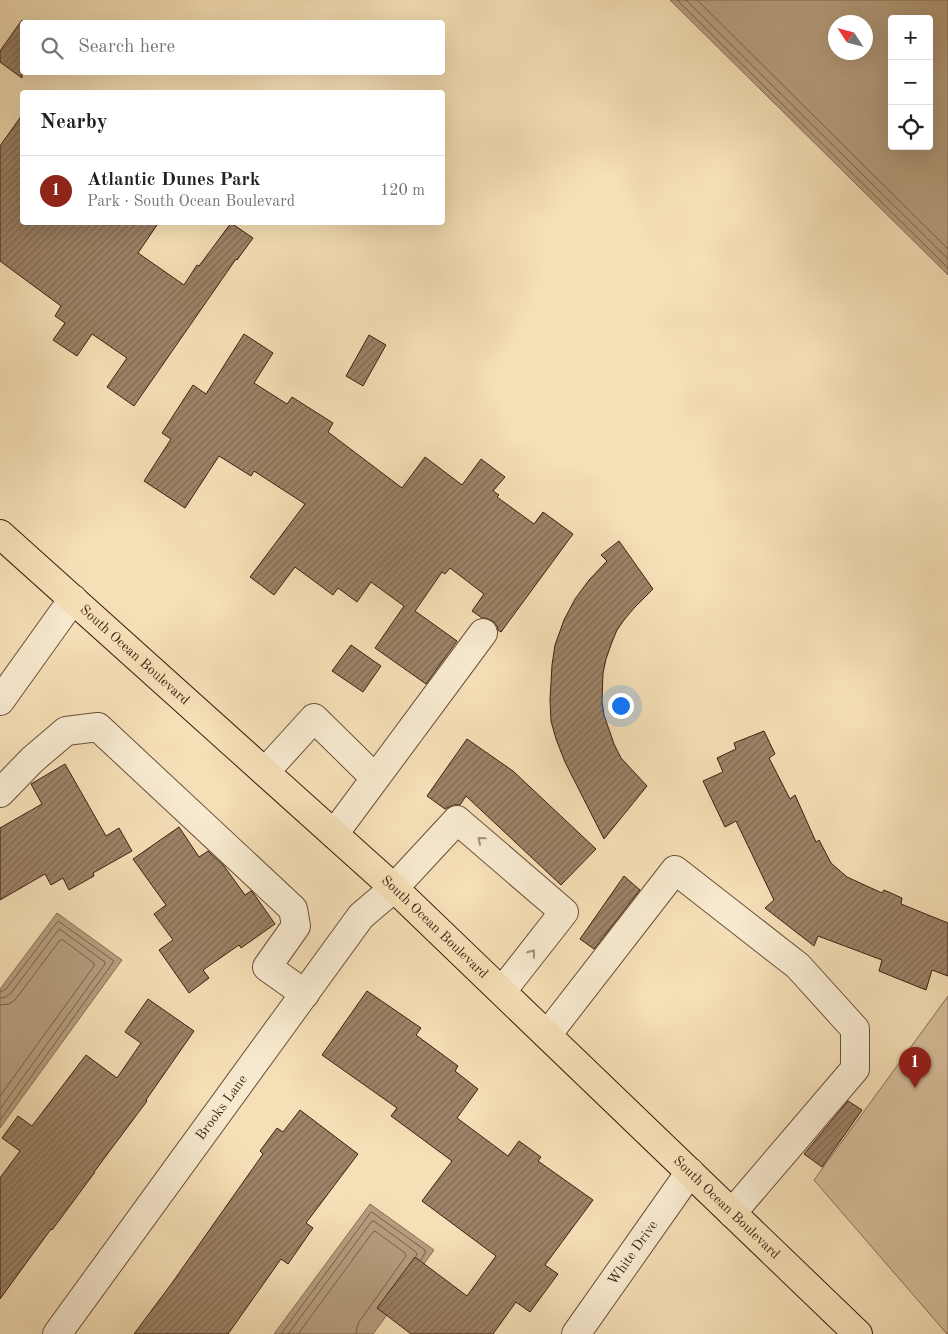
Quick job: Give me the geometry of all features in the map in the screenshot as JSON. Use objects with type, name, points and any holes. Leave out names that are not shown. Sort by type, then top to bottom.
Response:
[{"type":"main road","name":"South Ocean Boulevard","points":[[0,534],[394,888],[858,1334]]},
{"type":"street","points":[[0,701],[73,599]]},
{"type":"street","points":[[334,834],[483,634]]},
{"type":"street","points":[[265,772],[314,718],[375,778]]},
{"type":"street","points":[[0,793],[32,760],[66,731],[98,727],[293,909],[296,926],[267,967],[305,994]]},
{"type":"street","name":"Brooks Lane","points":[[57,1334],[362,916],[394,888],[457,820],[564,912],[502,991]]},
{"type":"street","points":[[547,1035],[675,870],[798,966],[855,1029],[855,1069],[732,1213]]},
{"type":"street","name":"White Drive","points":[[576,1334],[690,1172]]},
{"type":"shaded area","points":[[948,996],[948,1334],[947,1334],[814,1180]]},
{"type":"water","points":[[670,0],[948,0],[948,275]]},
{"type":"water","points":[[57,913],[122,960],[0,1128],[0,989]]},
{"type":"water","points":[[370,1204],[434,1250],[373,1334],[274,1334]]},
{"type":"building","points":[[20,23],[20,75],[22,75],[22,78],[0,62],[0,51]]},
{"type":"building","points":[[20,118],[20,225],[157,225],[138,253],[184,285],[197,265],[199,266],[230,225],[234,225],[253,238],[236,259],[134,406],[107,387],[127,358],[92,334],[77,356],[53,340],[65,323],[55,316],[61,306],[0,261],[0,146]]},
{"type":"building","points":[[244,334],[273,353],[254,383],[287,404],[292,397],[333,423],[328,432],[402,488],[425,457],[462,485],[481,459],[505,477],[493,491],[499,495],[497,497],[534,524],[543,512],[573,534],[501,632],[493,621],[482,618],[472,611],[484,594],[450,568],[445,574],[442,572],[415,611],[457,641],[426,684],[375,648],[404,606],[371,582],[357,602],[338,588],[333,595],[295,567],[274,595],[250,577],[305,504],[254,471],[251,476],[219,456],[185,508],[144,481],[171,439],[162,433],[193,385],[206,394]]},
{"type":"building","points":[[369,335],[386,345],[363,386],[346,376]]},
{"type":"building","points":[[619,541],[653,589],[634,608],[617,630],[603,673],[602,701],[604,715],[621,758],[647,786],[604,839],[565,762],[556,739],[551,721],[550,700],[555,645],[564,620],[575,599],[589,580],[607,561],[601,555]]},
{"type":"building","points":[[351,645],[381,666],[363,692],[332,671]]},
{"type":"building","points":[[764,731],[775,754],[769,758],[790,799],[795,795],[816,842],[819,840],[831,863],[847,877],[882,893],[884,890],[902,898],[901,904],[948,923],[948,976],[932,970],[926,990],[879,971],[882,960],[818,936],[814,946],[765,908],[774,900],[736,821],[725,827],[703,781],[723,772],[717,758],[736,749],[734,743]]},
{"type":"building","points":[[467,739],[513,771],[596,849],[561,885],[466,796],[460,805],[453,805],[445,809],[427,796]]},
{"type":"building","points":[[65,764],[106,836],[119,828],[132,851],[93,873],[94,876],[69,890],[63,878],[51,885],[45,874],[0,900],[0,828],[42,804],[31,784]]},
{"type":"building","points":[[179,827],[199,857],[208,851],[224,866],[245,895],[251,891],[254,894],[275,924],[241,948],[239,945],[203,970],[209,978],[189,993],[159,950],[173,940],[154,914],[166,905],[133,859]]},
{"type":"building","points":[[624,876],[640,890],[594,949],[580,939]]},
{"type":"building","points":[[367,991],[421,1028],[416,1035],[458,1066],[455,1071],[478,1089],[457,1118],[508,1156],[519,1141],[541,1157],[538,1161],[593,1200],[545,1265],[558,1274],[530,1312],[516,1302],[493,1334],[411,1334],[377,1308],[415,1257],[467,1296],[496,1256],[422,1201],[452,1161],[391,1116],[397,1108],[322,1055]]},
{"type":"building","points":[[148,999],[194,1031],[147,1101],[0,1299],[0,1178],[20,1151],[2,1138],[18,1116],[32,1126],[86,1055],[117,1078],[141,1043],[125,1032]]},
{"type":"building","points":[[848,1101],[862,1110],[822,1167],[804,1154]]},
{"type":"building","points":[[300,1110],[358,1154],[306,1223],[313,1228],[288,1264],[281,1259],[228,1334],[134,1334],[263,1154],[260,1151],[277,1128],[283,1132]]},
{"type":"place","name":"Atlantic Dunes Park","points":[[915,1088]]}]
